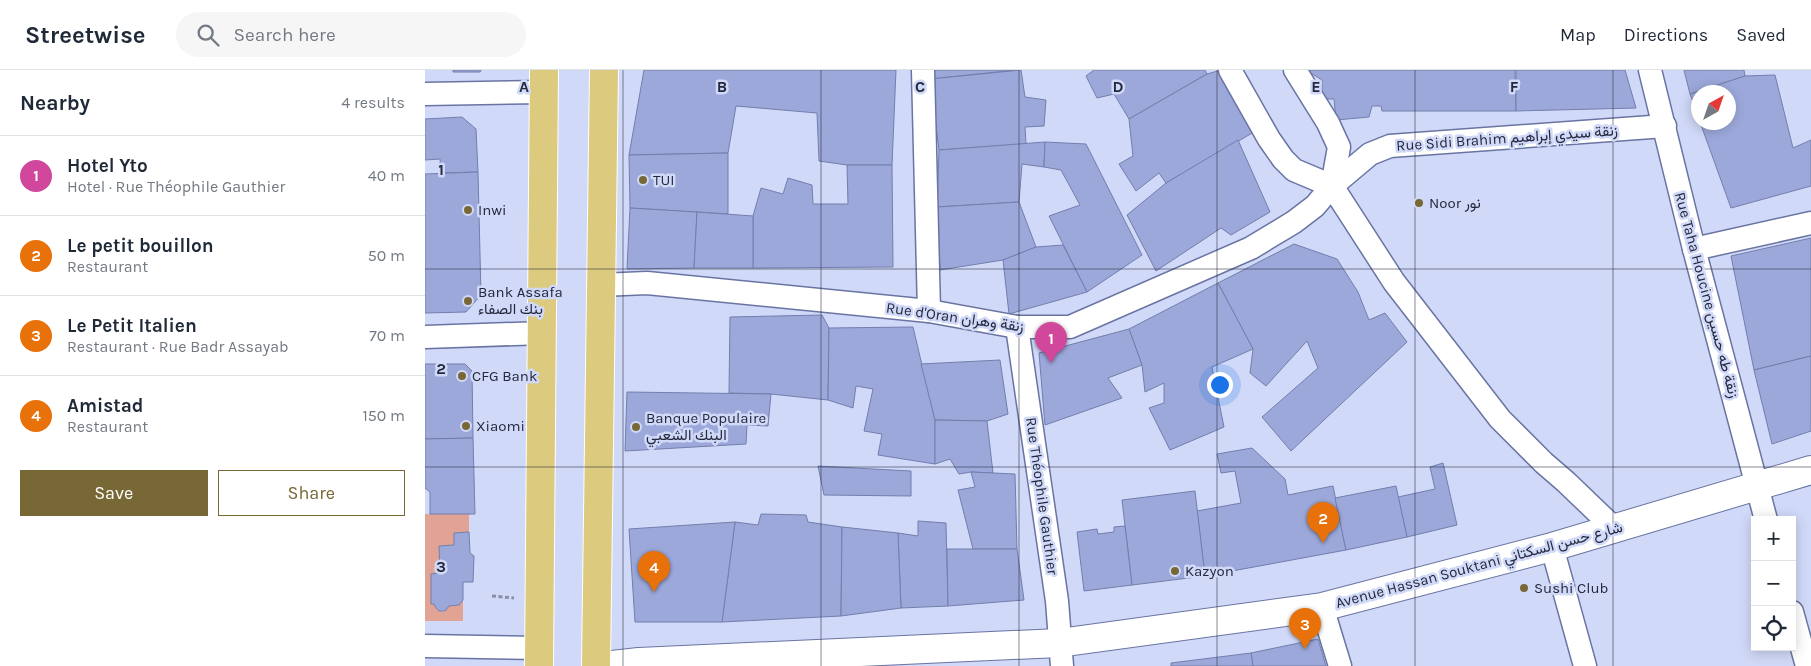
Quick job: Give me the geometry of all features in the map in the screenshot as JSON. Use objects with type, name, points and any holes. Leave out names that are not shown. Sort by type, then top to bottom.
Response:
[{"type":"main road","points":[[596,666],[604,70]]},
{"type":"main road","points":[[539,657],[544,81]]},
{"type":"street","points":[[923,70],[929,311]]},
{"type":"street","points":[[1230,70],[1269,139],[1283,159],[1294,170],[1332,186],[1394,282],[1500,419],[1615,529]]},
{"type":"street","points":[[1295,70],[1328,123],[1339,147],[1332,186]]},
{"type":"street","name":"Rue Taha Houcine زنقة طه حسين","points":[[1650,70],[1694,249],[1765,516]]},
{"type":"street","points":[[425,94],[544,81]]},
{"type":"street","name":"Rue Sidi Brahim زنقة سيدي إبراهيم","points":[[1332,186],[1370,154],[1390,146],[1665,126]]},
{"type":"street","name":"Rue d'Oran زنقة وهران","points":[[601,285],[647,283],[929,311],[1017,327],[1070,327],[1251,248],[1294,222],[1315,206],[1332,186]]},
{"type":"street","points":[[1694,249],[1811,223]]},
{"type":"street","name":"Rue Théophile Gauthier","points":[[1017,327],[1057,601],[1061,654]]},
{"type":"street","points":[[425,337],[543,333]]},
{"type":"street","name":"Avenue Hassan Souktani شارع حسن السكتاني","points":[[603,666],[639,662],[1061,654],[1322,607],[1552,547],[1811,470]]},
{"type":"street","points":[[1552,547],[1585,666]]},
{"type":"street","points":[[1322,607],[1340,666]]},
{"type":"street","points":[[1796,626],[1807,666]]},
{"type":"street","points":[[425,646],[539,657]]},
{"type":"shaded area","points":[[425,514],[469,514],[469,532],[454,533],[454,545],[439,546],[440,573],[431,574],[432,604],[434,604],[437,610],[443,612],[449,606],[459,605],[463,600],[463,621],[425,621]]},
{"type":"building","points":[[453,70],[481,70],[480,72],[453,72]]},
{"type":"building","points":[[644,70],[896,70],[892,165],[847,165],[819,161],[817,113],[736,106],[728,153],[629,155]]},
{"type":"building","points":[[931,70],[1016,70],[930,79]]},
{"type":"building","points":[[1021,70],[1025,97],[1046,100],[1044,126],[1025,127],[1026,144],[939,150],[930,79]]},
{"type":"building","points":[[1094,70],[1205,70],[1207,74],[1129,119],[1114,94],[1097,98],[1086,76]]},
{"type":"building","points":[[1221,70],[1254,132],[1166,183],[1159,173],[1136,191],[1119,164],[1133,156],[1129,119],[1207,74]]},
{"type":"building","points":[[1306,70],[1515,70],[1516,111],[1382,111],[1381,106],[1372,106],[1369,117],[1336,120],[1334,99],[1322,99],[1322,80]]},
{"type":"building","points":[[1516,70],[1625,70],[1636,108],[1516,111]]},
{"type":"building","points":[[1684,70],[1744,70],[1745,76],[1718,85],[1691,85],[1690,94]]},
{"type":"building","points":[[1775,75],[1793,148],[1811,140],[1811,186],[1731,208],[1703,130],[1736,130],[1736,85],[1718,85],[1745,76]]},
{"type":"building","points":[[462,117],[476,129],[478,172],[441,173],[440,159],[425,160],[425,119]]},
{"type":"building","points":[[1238,140],[1270,212],[1231,235],[1221,228],[1156,271],[1127,215],[1166,183]]},
{"type":"building","points":[[1045,142],[1044,167],[1022,164],[1019,202],[937,207],[939,150]]},
{"type":"building","points":[[1045,142],[1086,144],[1142,255],[1087,292],[1049,216],[1080,205],[1061,170],[1044,167]]},
{"type":"building","points":[[728,153],[728,214],[630,208],[629,155]]},
{"type":"building","points":[[847,165],[892,165],[893,267],[753,268],[753,216],[761,188],[783,194],[788,178],[812,185],[813,204],[848,204]]},
{"type":"building","points":[[478,172],[481,295],[466,312],[425,313],[425,174]]},
{"type":"building","points":[[1019,202],[1036,247],[1003,260],[940,270],[937,207]]},
{"type":"building","points":[[630,208],[697,212],[694,268],[627,269]]},
{"type":"building","points":[[697,212],[753,216],[753,268],[694,268]]},
{"type":"building","points":[[1811,238],[1811,356],[1754,370],[1731,256]]},
{"type":"building","points":[[1294,244],[1337,259],[1358,292],[1369,320],[1385,313],[1407,342],[1291,451],[1262,417],[1318,368],[1307,341],[1266,386],[1250,373],[1253,349],[1218,283]]},
{"type":"building","points":[[1063,245],[1087,292],[1009,314],[1003,260],[1036,247]]},
{"type":"building","points":[[1218,283],[1253,349],[1212,367],[1224,427],[1170,450],[1149,408],[1164,403],[1164,383],[1145,392],[1142,365],[1129,329]]},
{"type":"building","points":[[822,315],[829,328],[828,400],[771,394],[729,393],[730,317]]},
{"type":"building","points":[[913,327],[935,420],[935,464],[878,455],[882,434],[864,431],[873,389],[856,386],[853,408],[828,400],[829,328]]},
{"type":"building","points":[[1129,329],[1142,365],[1108,378],[1122,398],[1045,425],[1039,353]]},
{"type":"building","points":[[1811,356],[1811,431],[1772,444],[1754,370]]},
{"type":"building","points":[[1000,360],[1008,414],[987,421],[935,420],[921,364]]},
{"type":"building","points":[[425,364],[465,364],[472,371],[473,438],[425,439]]},
{"type":"building","points":[[627,392],[771,394],[768,426],[747,425],[746,444],[625,451]]},
{"type":"building","points":[[935,420],[987,421],[993,473],[971,472],[959,474],[950,459],[935,464]]},
{"type":"building","points":[[473,438],[475,514],[430,514],[430,492],[425,488],[425,439]]},
{"type":"building","points":[[1252,448],[1285,479],[1288,495],[1333,486],[1346,550],[1205,576],[1197,511],[1241,503],[1235,471],[1221,473],[1217,454]]},
{"type":"building","points":[[1443,463],[1457,525],[1407,537],[1398,497],[1435,489],[1430,467]]},
{"type":"building","points":[[818,466],[911,471],[911,496],[824,495]]},
{"type":"building","points":[[971,472],[1015,474],[1017,549],[973,549],[958,490],[975,487]]},
{"type":"building","points":[[1396,486],[1407,537],[1346,550],[1335,498]]},
{"type":"building","points":[[1195,491],[1205,576],[1132,585],[1122,500]]},
{"type":"building","points":[[761,514],[806,515],[808,522],[842,527],[841,616],[722,622],[735,522],[758,525]]},
{"type":"building","points":[[918,521],[946,523],[948,606],[901,608],[898,533],[918,536]]},
{"type":"building","points":[[735,522],[722,622],[635,622],[629,529]]},
{"type":"building","points":[[1125,526],[1132,585],[1084,591],[1077,532],[1097,529],[1098,534],[1114,532],[1114,527]]},
{"type":"building","points":[[842,527],[898,533],[901,608],[841,616]]},
{"type":"building","points":[[469,532],[470,553],[474,556],[473,582],[463,582],[463,600],[459,605],[449,606],[445,611],[439,611],[434,604],[431,604],[431,574],[440,573],[439,546],[454,545],[454,533]]},
{"type":"building","points":[[947,549],[1017,549],[1024,600],[948,606]]},
{"type":"building","points":[[1318,639],[1326,666],[1253,666],[1251,653]]},
{"type":"building","points":[[1251,653],[1253,666],[1171,666],[1171,663]]},
{"type":"place","name":"TUI","points":[[643,180]]},
{"type":"place","name":"Noor نور","points":[[1419,203]]},
{"type":"place","name":"Inwi","points":[[468,210]]},
{"type":"place","name":"Bank Assafa بنك الصفاء","points":[[468,301]]},
{"type":"place","name":"Hotel Yto","points":[[1051,363]]},
{"type":"place","name":"CFG Bank","points":[[462,376]]},
{"type":"place","name":"Xiaomi","points":[[466,426]]},
{"type":"place","name":"Banque Populaire البنك الشعبي","points":[[636,427]]},
{"type":"place","name":"Le petit bouillon","points":[[1323,543]]},
{"type":"place","name":"Kazyon","points":[[1175,571]]},
{"type":"place","name":"Sushi Club","points":[[1524,588]]},
{"type":"place","name":"Amistad","points":[[654,592]]},
{"type":"place","name":"Le Petit Italien","points":[[1305,649]]}]
